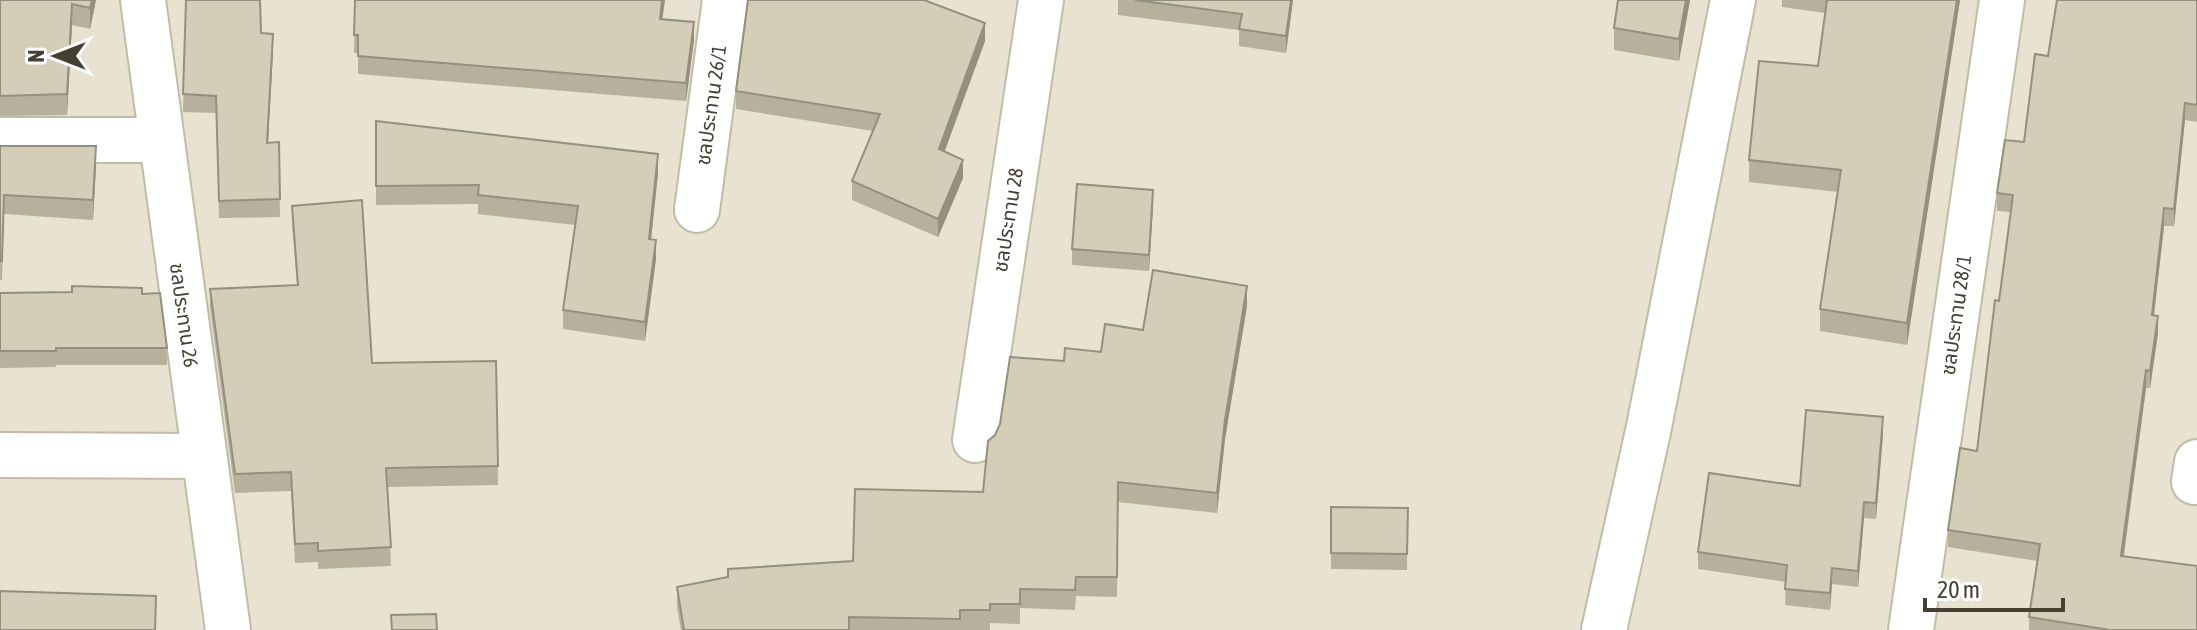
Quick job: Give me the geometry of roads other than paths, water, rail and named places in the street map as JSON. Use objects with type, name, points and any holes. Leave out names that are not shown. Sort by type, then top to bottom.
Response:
[{"type":"street","name":"ชลประทาน 26","points":[[143,0],[228,630]]},
{"type":"street","name":"ชลประทาน 26/1","points":[[697,210],[725,0]]},
{"type":"street","name":"ชลประทาน 28","points":[[975,440],[1041,0]]},
{"type":"street","points":[[1604,630],[1649,427],[1733,0]]},
{"type":"street","name":"ชลประทาน 28/1","points":[[1911,630],[2002,0]]},
{"type":"street","points":[[0,140],[160,140]]},
{"type":"street","points":[[0,455],[203,456]]}]
